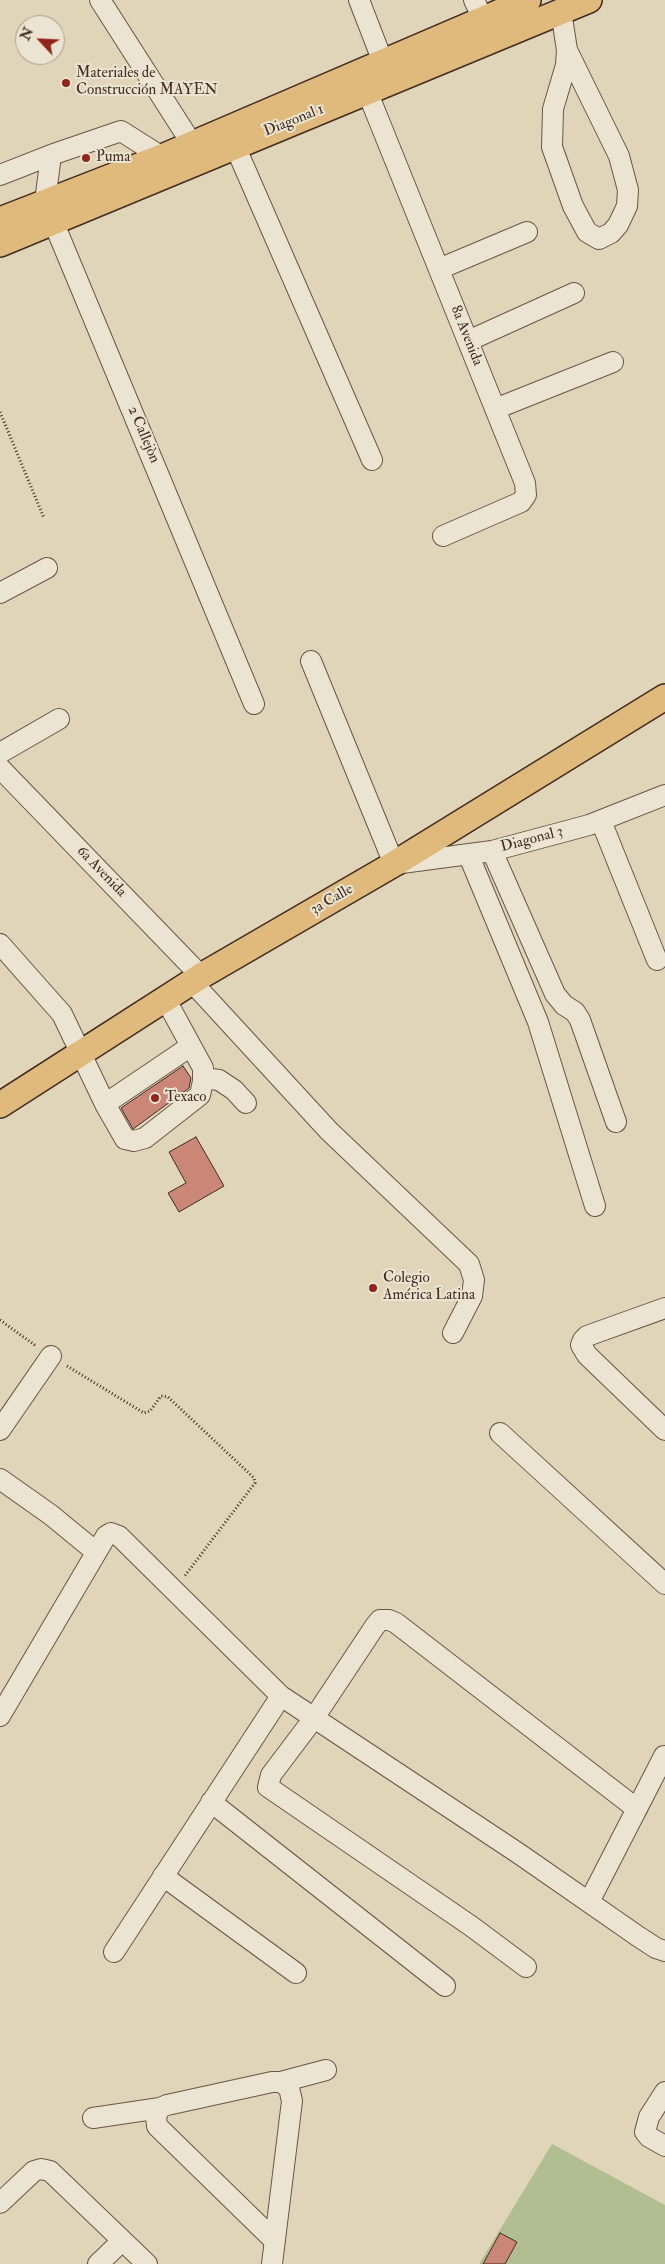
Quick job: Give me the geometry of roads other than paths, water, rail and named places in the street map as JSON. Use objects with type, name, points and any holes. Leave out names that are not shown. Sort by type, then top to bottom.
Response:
[{"type":"main road","name":"Diagonal 1","points":[[448,47],[479,10],[528,0]]},
{"type":"main road","name":"Diagonal 1","points":[[49,212],[162,157],[235,146],[388,72],[448,47],[558,13],[589,0]]},
{"type":"main road","name":"Diagonal 1","points":[[2,231],[351,91]]},
{"type":"main road","name":"3a Calle","points":[[2,1100],[82,1053],[197,979],[394,864],[665,697]]},
{"type":"street","points":[[100,0],[196,152]]},
{"type":"street","points":[[359,0],[388,72]]},
{"type":"street","points":[[558,13],[563,24],[568,50],[619,156],[628,190],[626,206],[618,225],[611,233],[599,239],[587,232],[573,206],[552,147],[553,109],[566,65],[568,50]]},
{"type":"street","name":"8a Avenida","points":[[351,91],[439,269],[524,482],[526,496],[521,502],[443,536]]},
{"type":"street","points":[[0,175],[121,131],[162,157]]},
{"type":"street","points":[[235,146],[372,460]]},
{"type":"street","points":[[51,155],[49,212],[254,704]]},
{"type":"street","points":[[439,269],[527,232]]},
{"type":"street","points":[[468,341],[574,292]]},
{"type":"street","points":[[495,410],[613,362]]},
{"type":"street","points":[[0,593],[47,568]]},
{"type":"street","points":[[311,661],[394,864]]},
{"type":"street","points":[[0,753],[59,719]]},
{"type":"street","name":"6a Avenida","points":[[0,768],[197,979],[329,1131],[469,1264],[474,1280],[472,1296],[453,1333]]},
{"type":"street","name":"Diagonal 3","points":[[394,864],[469,856],[492,851],[601,821],[665,796]]},
{"type":"street","points":[[601,821],[657,960]]},
{"type":"street","points":[[492,851],[555,994],[564,1005],[575,1012],[580,1020],[616,1122]]},
{"type":"street","points":[[469,856],[538,1022],[595,1206]]},
{"type":"street","points":[[0,944],[62,1014],[105,1104],[125,1138],[134,1141],[145,1138],[200,1095],[204,1081],[203,1068],[166,1000]]},
{"type":"street","points":[[105,1104],[191,1046]]},
{"type":"street","points":[[204,1081],[218,1080],[234,1090],[246,1103]]},
{"type":"street","points":[[665,1308],[587,1336],[583,1340],[582,1345],[587,1355],[665,1429]]},
{"type":"street","points":[[0,1430],[51,1356]]},
{"type":"street","points":[[500,1433],[665,1584]]},
{"type":"street","points":[[0,1479],[50,1515],[96,1552]]},
{"type":"street","points":[[2,1707],[106,1536],[111,1533],[119,1536],[281,1696],[656,1948],[665,1951]]},
{"type":"street","points":[[526,1967],[471,1926],[268,1787],[271,1775],[314,1718],[375,1626],[380,1620],[389,1620],[396,1623],[637,1809]]},
{"type":"street","points":[[114,1952],[281,1696]]},
{"type":"street","points":[[589,1902],[664,1756]]},
{"type":"street","points":[[211,1802],[445,1986]]},
{"type":"street","points":[[163,1876],[296,1973]]},
{"type":"street","points":[[92,2118],[160,2108],[272,2082],[281,2082],[326,2070]]},
{"type":"street","points":[[272,2264],[292,2101],[288,2088],[281,2082]]},
{"type":"street","points":[[665,2092],[649,2118],[645,2132],[650,2138],[665,2146]]},
{"type":"street","points":[[160,2108],[156,2116],[157,2126],[275,2241]]},
{"type":"street","points":[[0,2203],[34,2171],[41,2169],[50,2171],[147,2264]]},
{"type":"street","points":[[98,2264],[122,2241]]},
{"type":"place","name":"Materiales de Construcción MAYEN","points":[[66,83]]},
{"type":"place","name":"Puma","points":[[86,158]]},
{"type":"place","name":"Texaco","points":[[155,1098]]},
{"type":"place","name":"Colegio América Latina","points":[[373,1288]]}]
